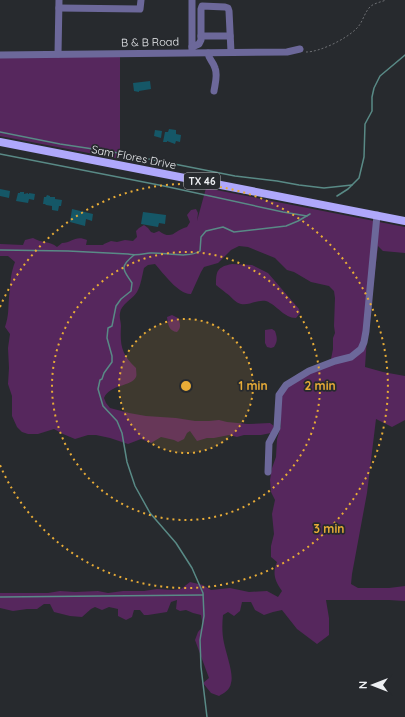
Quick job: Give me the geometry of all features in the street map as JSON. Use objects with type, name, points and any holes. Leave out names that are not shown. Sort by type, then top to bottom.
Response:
[{"type":"main road","name":"Sam Flores Drive","points":[[0,142],[405,221]]},
{"type":"street","points":[[58,54],[59,0]]},
{"type":"street","points":[[59,8],[140,9],[140,0]]},
{"type":"street","points":[[192,0],[192,50]]},
{"type":"street","points":[[192,50],[200,42],[201,9],[202,6],[204,6],[228,8],[231,52]]},
{"type":"street","points":[[201,36],[230,36]]},
{"type":"street","name":"B & B Road","points":[[0,55],[192,50],[208,53],[287,52],[298,50]]},
{"type":"street","points":[[208,53],[216,72],[214,91]]},
{"type":"street","points":[[268,472],[269,443],[277,428],[279,395],[282,390],[286,385],[308,371],[334,361],[350,357],[361,349],[364,342],[377,215]]},
{"type":"path","points":[[298,50],[311,52],[320,50],[336,42],[357,29],[371,6],[386,0]]},
{"type":"shaded area","points":[[120,56],[120,159],[0,136],[0,57]]},
{"type":"shaded area","points":[[206,188],[405,227],[405,253],[383,251],[378,246],[367,337],[365,367],[405,376],[405,420],[392,427],[376,419],[367,493],[351,584],[358,588],[389,588],[405,586],[405,601],[326,600],[329,618],[329,635],[317,644],[297,629],[282,610],[264,615],[255,610],[251,602],[242,602],[240,611],[234,616],[228,612],[223,615],[223,636],[232,679],[228,689],[219,696],[211,693],[203,683],[209,678],[195,640],[198,632],[203,626],[201,615],[186,610],[180,611],[176,609],[177,600],[171,602],[167,612],[144,615],[140,610],[134,610],[132,617],[126,620],[118,616],[118,609],[109,607],[102,610],[95,607],[82,617],[54,612],[50,604],[44,604],[37,609],[13,611],[0,608],[0,593],[98,591],[108,593],[157,589],[172,590],[181,589],[190,582],[203,585],[211,590],[230,588],[249,592],[267,591],[278,597],[282,591],[275,577],[277,562],[271,557],[271,546],[274,534],[272,514],[275,500],[271,492],[270,480],[276,457],[277,439],[281,426],[279,395],[289,385],[331,359],[333,338],[335,333],[335,298],[334,291],[329,286],[311,282],[294,272],[287,270],[275,258],[248,247],[239,246],[231,250],[218,263],[204,267],[191,294],[181,291],[176,287],[155,264],[148,265],[144,268],[137,292],[121,310],[122,349],[124,354],[136,368],[136,377],[130,383],[115,388],[107,393],[104,398],[110,408],[146,416],[195,421],[219,420],[248,424],[270,423],[274,426],[271,433],[237,437],[229,435],[197,441],[190,431],[184,439],[178,442],[161,437],[151,443],[141,439],[128,444],[96,435],[88,435],[75,439],[54,429],[38,434],[28,434],[22,432],[17,427],[12,416],[12,396],[8,384],[8,348],[10,334],[5,327],[8,315],[11,275],[15,262],[8,256],[0,256],[0,244],[23,245],[25,240],[33,238],[57,247],[62,243],[79,238],[87,240],[86,245],[103,245],[111,241],[133,241],[137,237],[136,231],[144,225],[151,232],[154,233],[159,231],[167,235],[171,235],[187,227],[190,222],[187,215],[191,210],[196,209],[198,213],[197,221]]},
{"type":"shaded area","points":[[232,264],[252,265],[268,273],[299,309],[300,313],[296,318],[288,316],[274,305],[266,301],[247,304],[237,302],[216,285],[218,270]]},
{"type":"shaded area","points":[[172,315],[178,318],[180,327],[177,332],[172,330],[168,325],[167,317]]},
{"type":"shaded area","points":[[272,329],[275,331],[277,339],[274,347],[271,348],[267,347],[265,343],[265,330]]},
{"type":"building","points":[[150,81],[151,89],[139,92],[134,91],[133,83]]},
{"type":"building","points":[[169,129],[176,130],[176,134],[181,135],[180,142],[176,141],[175,144],[167,141],[163,142],[165,132],[168,132]]},
{"type":"building","points":[[155,130],[162,131],[161,138],[154,136]]},
{"type":"building","points":[[0,189],[10,191],[9,198],[0,196]]},
{"type":"building","points":[[24,192],[24,194],[35,194],[34,200],[29,199],[28,203],[16,201],[18,193]]},
{"type":"building","points":[[47,195],[50,197],[55,197],[55,199],[62,200],[58,211],[52,210],[52,206],[43,204],[44,197]]},
{"type":"building","points":[[72,209],[93,214],[92,221],[86,219],[85,226],[70,222]]},
{"type":"building","points":[[143,212],[166,215],[165,224],[159,223],[158,227],[141,224]]},
{"type":"waterway","points":[[337,196],[348,189],[359,178],[364,157],[365,124],[372,111],[372,97],[374,88],[380,76],[405,55]]},
{"type":"waterway","points":[[0,132],[235,176],[324,188],[352,185]]},
{"type":"waterway","points":[[0,154],[307,216]]},
{"type":"waterway","points":[[0,250],[68,251],[134,255],[150,253],[189,255],[200,251],[201,237],[206,231],[223,227],[234,232],[286,226],[310,214]]},
{"type":"waterway","points":[[134,255],[124,266],[125,272],[132,283],[131,291],[121,299],[116,306],[112,326],[108,328],[107,338],[112,356],[112,362],[100,380],[98,389],[103,406],[117,421],[122,433],[127,462],[135,486],[150,513],[176,543],[192,568],[203,593],[204,616],[200,640],[201,667],[207,717]]},
{"type":"waterway","points":[[0,597],[203,595]]}]
